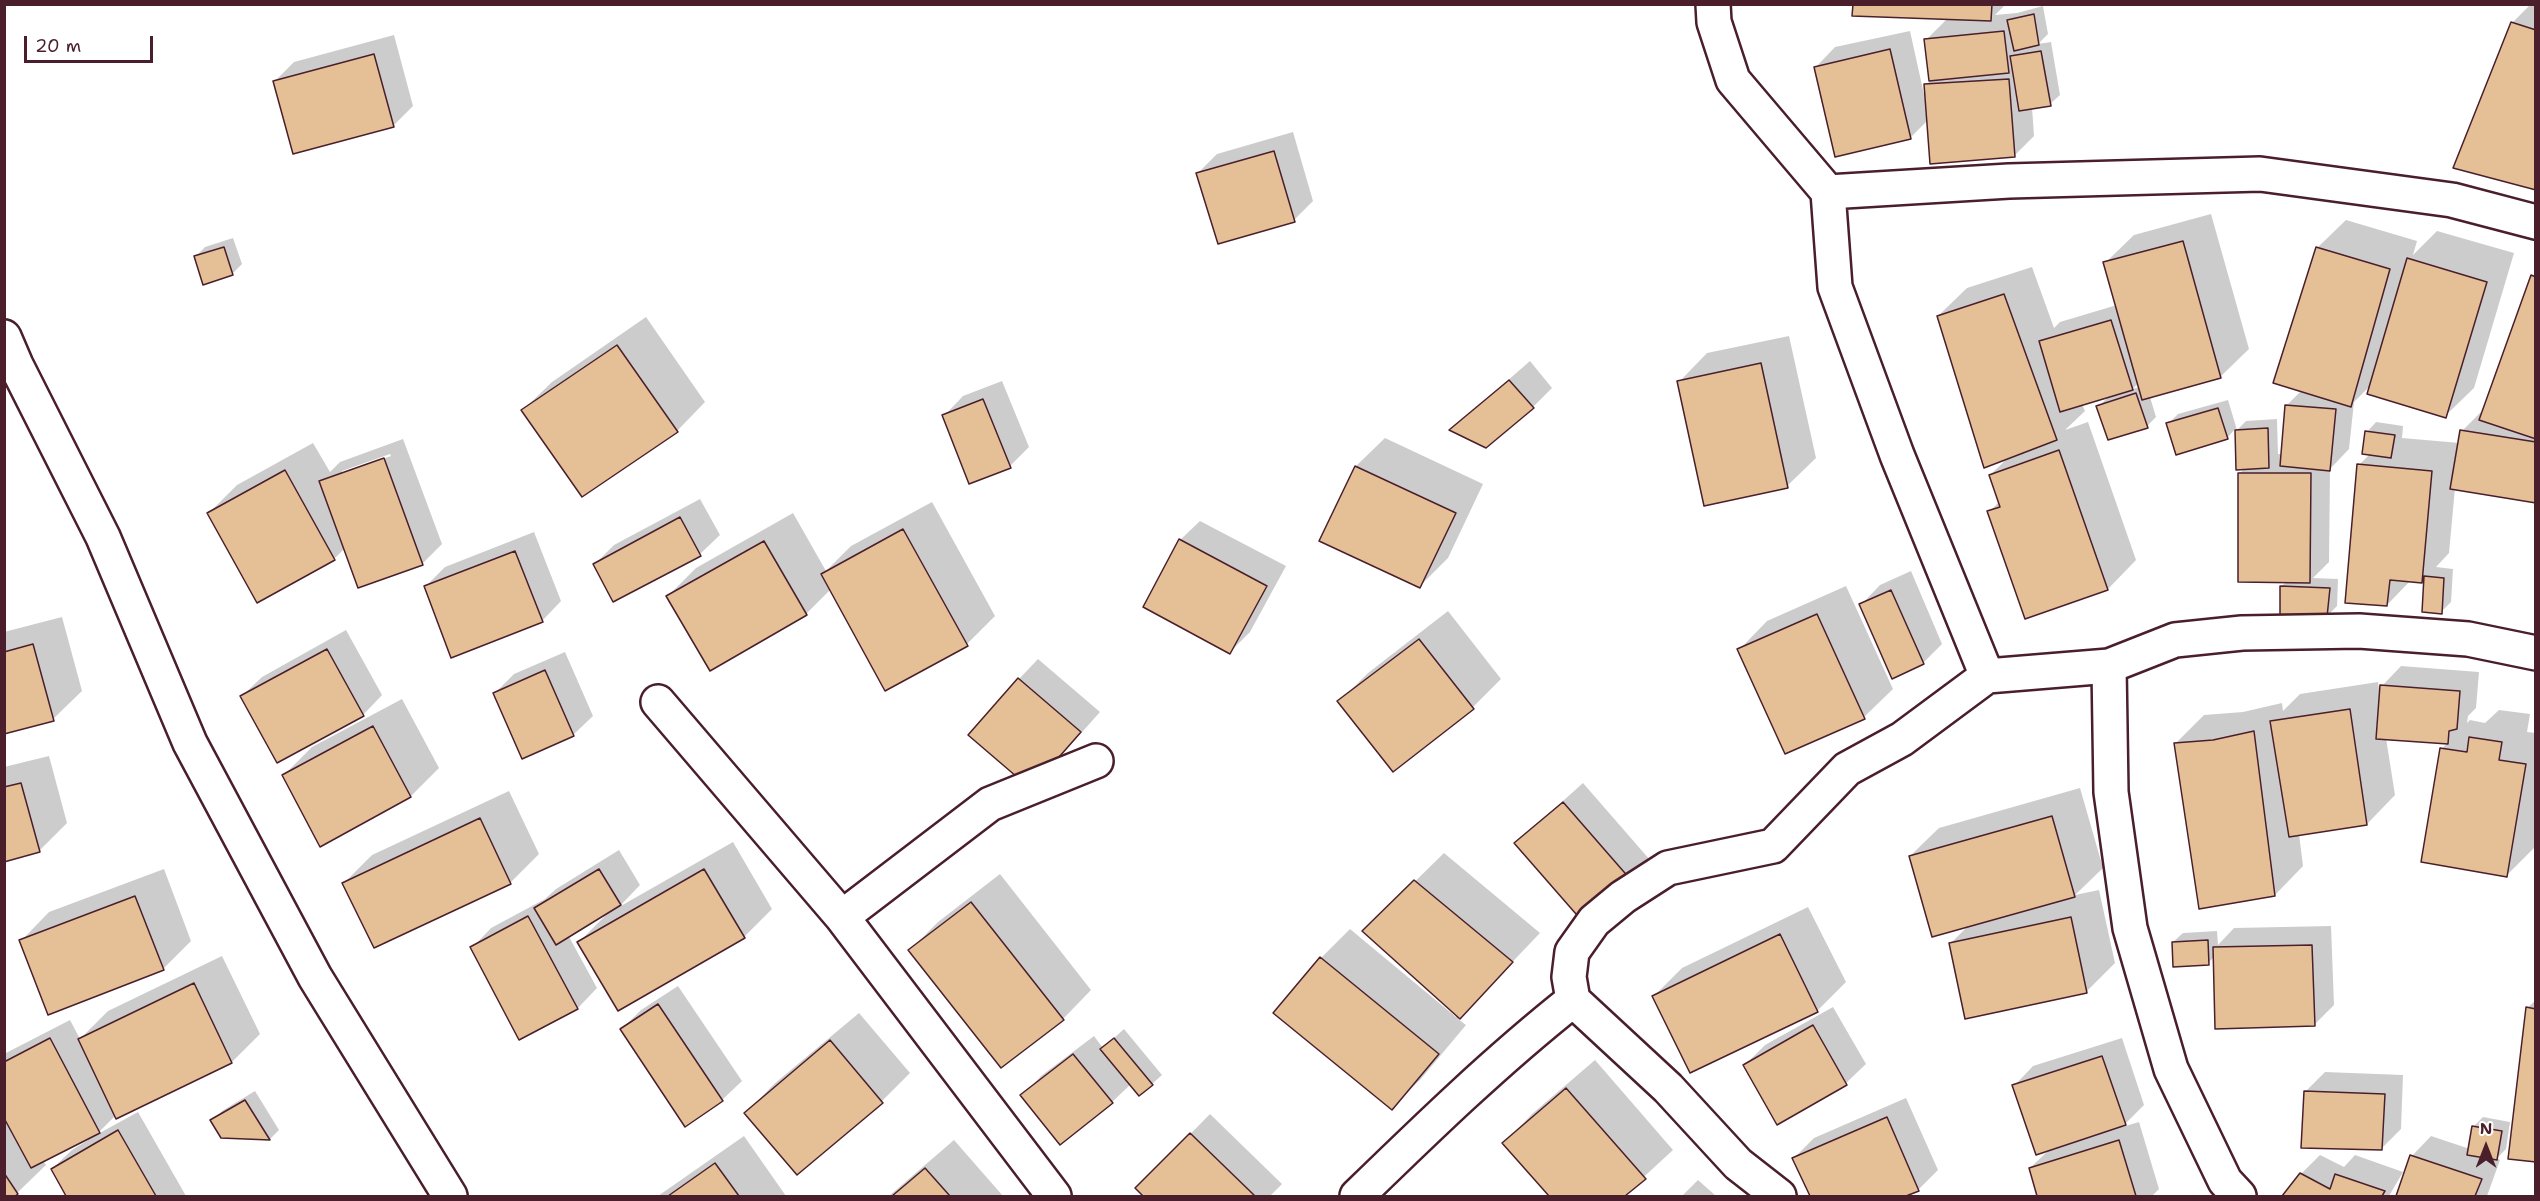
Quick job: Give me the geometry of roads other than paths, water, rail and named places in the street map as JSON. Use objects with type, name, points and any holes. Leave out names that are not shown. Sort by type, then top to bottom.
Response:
[{"type":"street","points":[[1713,4],[1714,22],[1732,80],[1828,192],[1835,287],[1897,455],[1986,676]]},
{"type":"street","points":[[1828,192],[2009,181],[2260,174],[2452,200],[2535,222]]},
{"type":"street","points":[[4,337],[103,537],[190,743],[315,977],[450,1197]]},
{"type":"street","points":[[1779,1197],[1738,1164],[1668,1088],[1573,1000],[1569,977],[1572,952],[1594,921],[1623,897],[1668,868],[1773,846],[1847,769],[1902,739],[1986,676],[2109,666],[2175,640],[2242,633],[2359,631],[2468,639],[2535,653]]},
{"type":"street","points":[[2109,666],[2111,792],[2130,928],[2171,1069],[2225,1180],[2240,1197]]},
{"type":"street","points":[[658,702],[842,917],[1053,1196]]},
{"type":"street","points":[[842,917],[990,804],[1096,761]]},
{"type":"street","points":[[1357,1197],[1511,1049],[1573,1000]]}]
